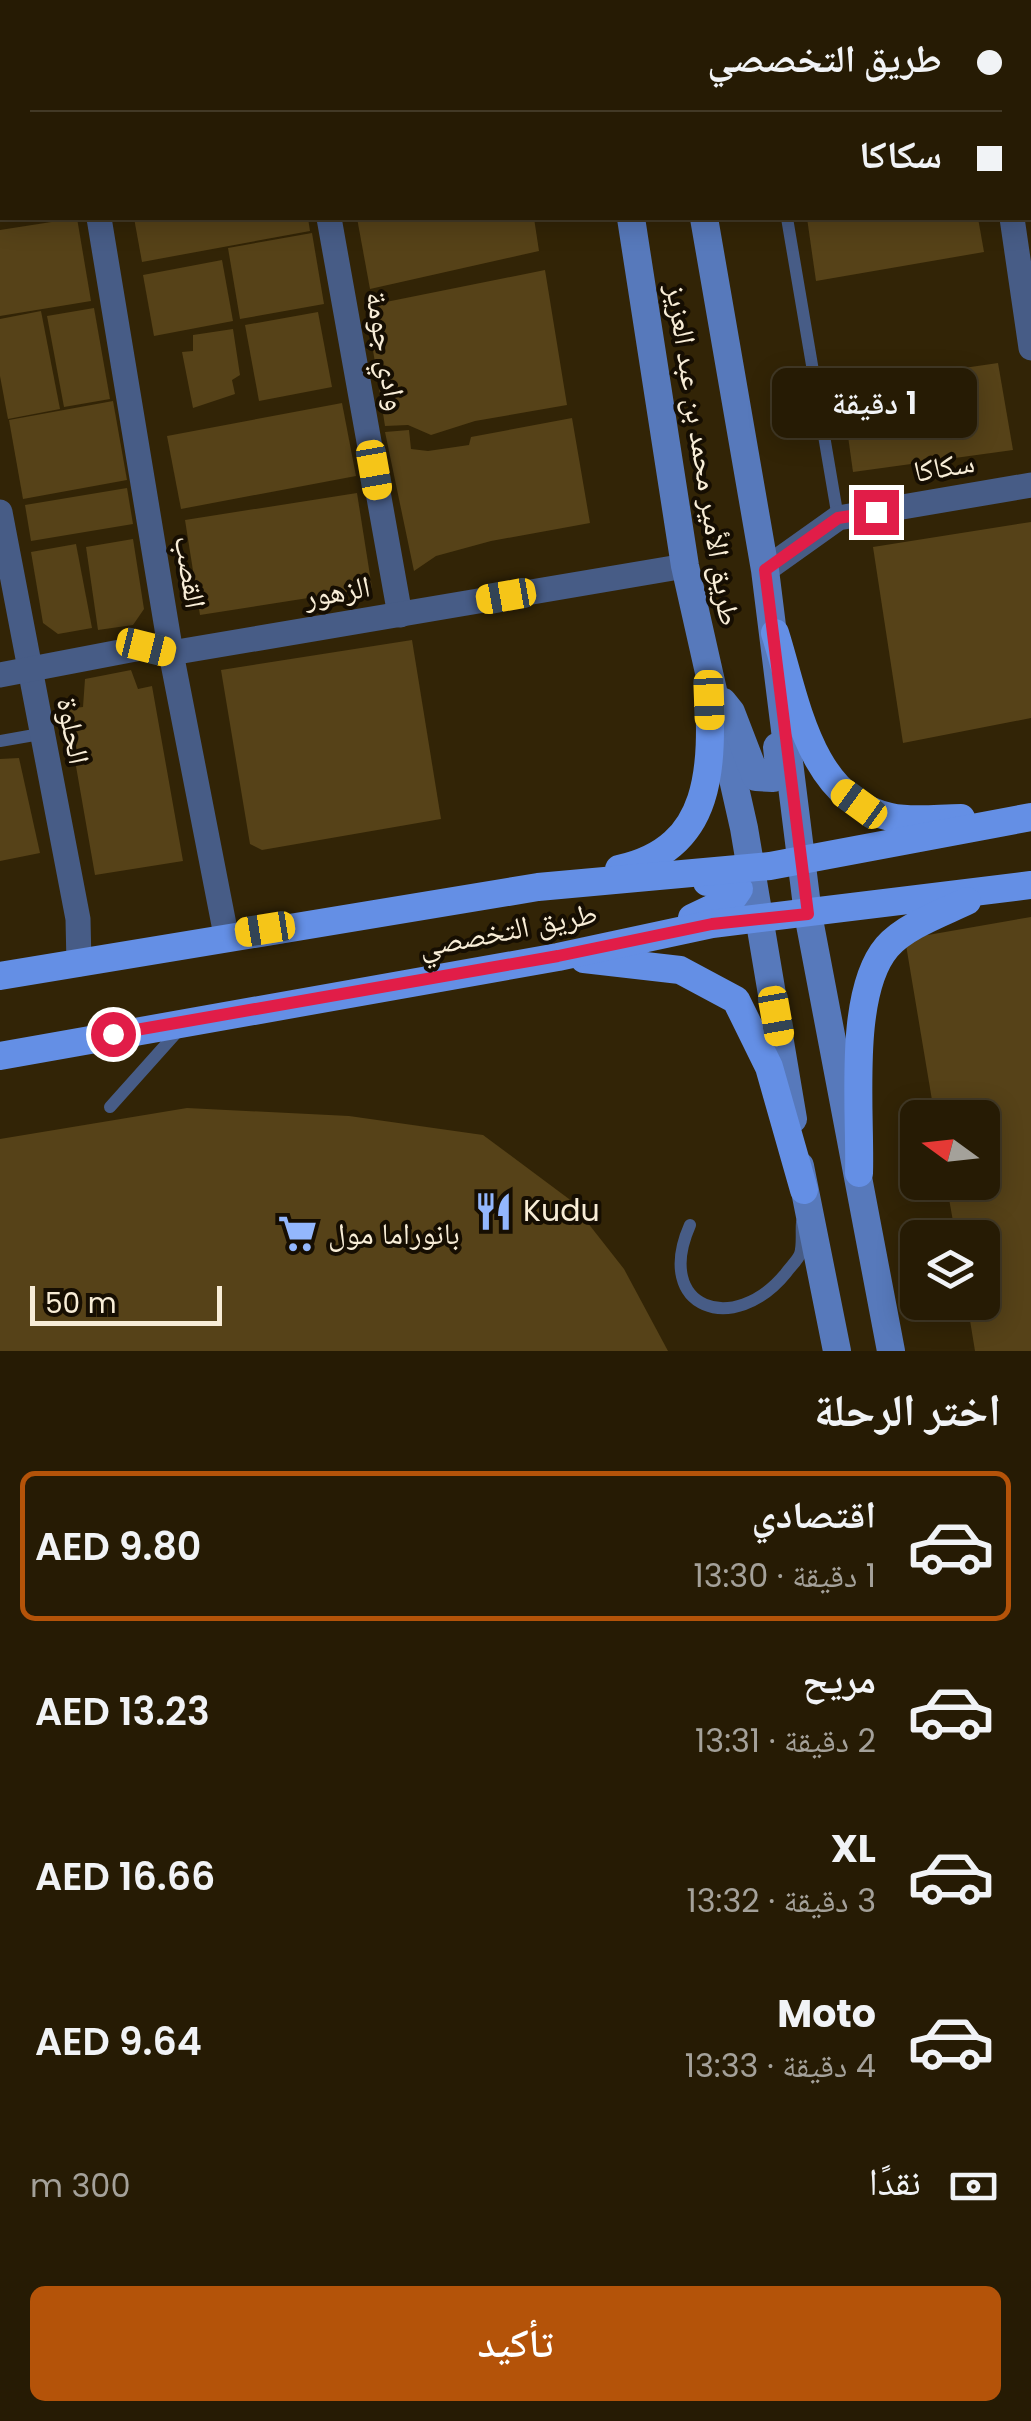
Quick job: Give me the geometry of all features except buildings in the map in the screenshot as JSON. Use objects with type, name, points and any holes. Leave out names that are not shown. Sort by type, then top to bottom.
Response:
[{"type":"main road","name":"طريق الأمير محمد بن عبد العزيز","points":[[632,220],[685,566],[708,686],[744,828],[804,1190],[837,1351]]},
{"type":"main road","name":"طريق الأمير محمد بن عبد العزيز","points":[[704,220],[775,633],[778,689],[808,914],[891,1351]]},
{"type":"main road","points":[[775,633],[810,743],[822,768],[840,790],[891,818],[1027,817]]},
{"type":"main road","points":[[708,686],[731,712],[756,777],[773,778],[779,766],[778,689]]},
{"type":"main road","points":[[538,887],[654,858],[681,835],[695,818],[708,777],[712,754],[708,686]]},
{"type":"main road","name":"طريق التخصصي","points":[[0,976],[538,887],[750,869],[1027,817]]},
{"type":"main road","points":[[654,934],[732,900],[739,889],[732,880],[660,878]]},
{"type":"main road","name":"طريق التخصصي","points":[[0,1056],[558,956],[654,934],[1031,885]]},
{"type":"main road","points":[[859,1173],[862,1016],[875,969],[887,947],[903,934],[982,894]]},
{"type":"main road","points":[[558,956],[664,966],[694,975],[736,1000],[769,1067],[804,1190]]},
{"type":"street","name":"القصب","points":[[99,220],[171,653],[226,936]]},
{"type":"street","name":"وادي جومة","points":[[329,220],[400,615]]},
{"type":"street","points":[[1012,220],[1031,348]]},
{"type":"street","name":"سكاكا","points":[[765,570],[838,518],[1031,485]]},
{"type":"street","name":"الحلوة","points":[[0,512],[78,919],[79,964]]},
{"type":"street","name":"الزهور","points":[[0,675],[146,647],[171,653],[685,566]]},
{"type":"lane","points":[[787,220],[838,518]]},
{"type":"lane","points":[[0,740],[40,734]]},
{"type":"lane","points":[[110,1107],[189,1020]]},
{"type":"lane","points":[[690,1225],[681,1246],[678,1275],[694,1299],[729,1310],[748,1306],[776,1285],[800,1256],[804,1190]]},
{"type":"place","name":"Kudu","points":[[493,1211]]},
{"type":"place","name":"بانوراما مول","points":[[298,1234]]},
{"type":"route","points":[[113,1034],[558,956],[654,934],[736,920],[808,914],[765,570],[838,518],[876,512]]}]
